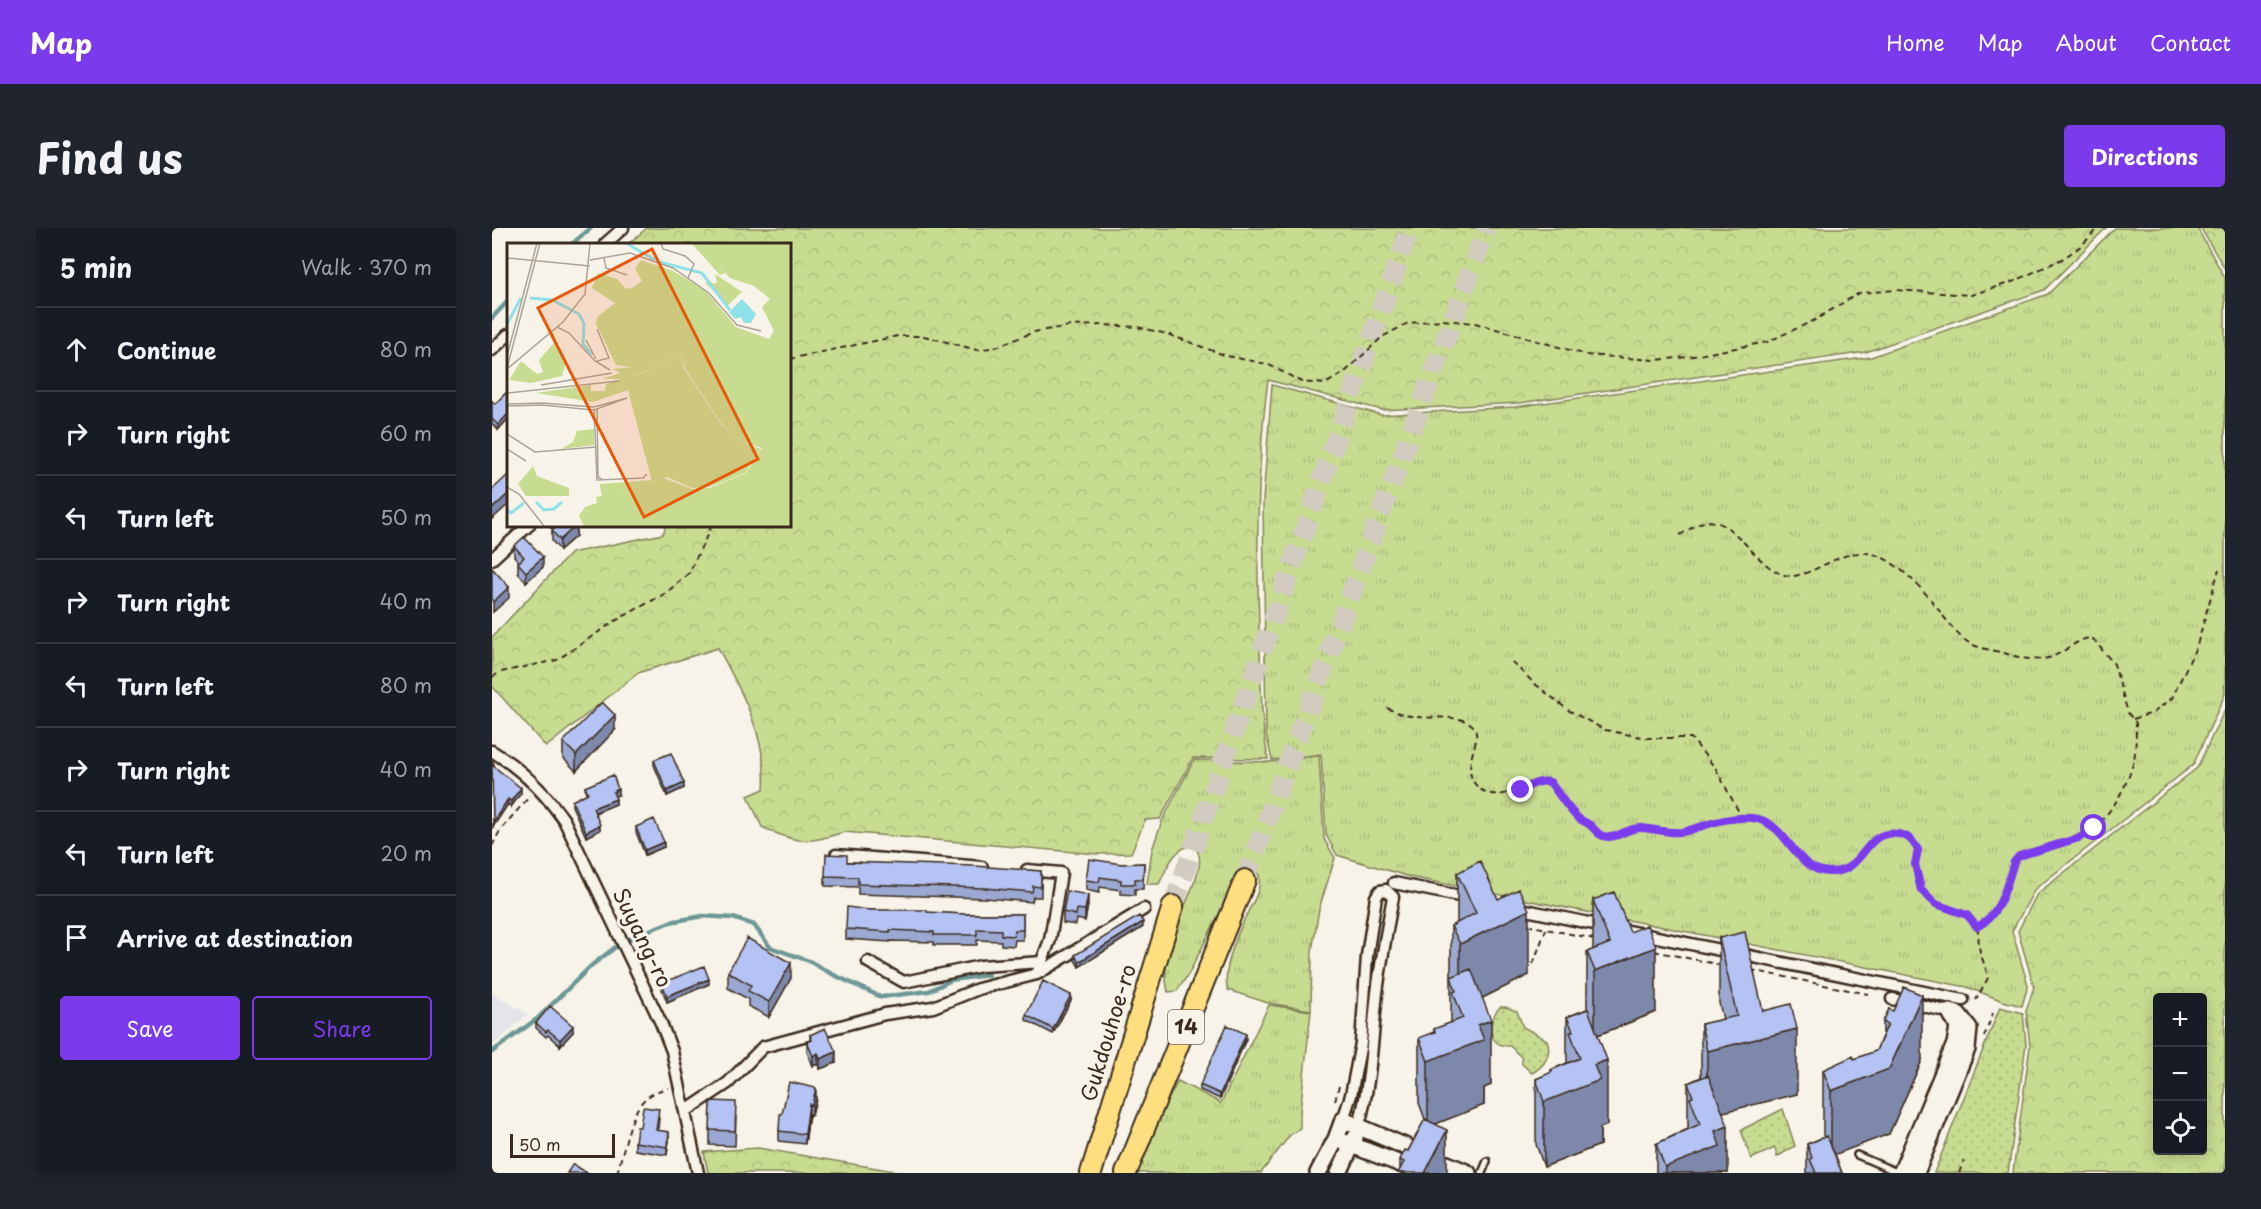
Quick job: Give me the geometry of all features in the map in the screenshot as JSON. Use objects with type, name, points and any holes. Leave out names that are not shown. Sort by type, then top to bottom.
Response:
[{"type":"highway","name":"14","points":[[1126,1173],[1245,880]]},
{"type":"highway","name":"Gukdouhoe-ro","points":[[1091,1173],[1173,906]]},
{"type":"street","points":[[606,243],[623,228]]},
{"type":"street","points":[[492,350],[507,336]]},
{"type":"street","points":[[492,559],[528,526]]},
{"type":"street","name":"Suyang-ro","points":[[492,751],[510,762],[538,787],[551,800],[564,820],[661,1023],[672,1051],[698,1173]]},
{"type":"street","points":[[836,855],[990,867]]},
{"type":"street","points":[[1014,869],[1061,873],[1050,940],[1037,974]]},
{"type":"street","points":[[1394,883],[1475,899]]},
{"type":"street","points":[[1318,1173],[1336,1139],[1351,1095],[1361,1042],[1367,956],[1376,897],[1380,891],[1386,890],[1392,897],[1382,956],[1366,1100],[1353,1145],[1340,1173]]},
{"type":"street","points":[[1510,907],[1963,1000]]},
{"type":"street","points":[[686,1111],[728,1083],[763,1047],[885,1014],[933,1007],[978,989],[1037,974],[1144,909]]},
{"type":"street","points":[[868,962],[904,982],[981,966],[1042,962]]},
{"type":"street","points":[[1892,999],[1958,1014],[1969,1028],[1967,1048],[1916,1173]]},
{"type":"street","points":[[1900,1173],[1955,1044],[1958,1027],[1950,1012]]},
{"type":"street","points":[[1343,1120],[1468,1173]]},
{"type":"street","points":[[1336,1139],[1385,1156],[1424,1173]]},
{"type":"street","points":[[1340,1173],[1354,1162],[1364,1158],[1385,1156]]},
{"type":"lane","points":[[1857,1155],[1900,1173]]},
{"type":"lane","points":[[1482,1173],[1487,1161]]},
{"type":"path","points":[[790,359],[898,336],[924,336],[977,350],[996,347],[1034,332],[1070,326],[1103,325],[1137,327],[1167,334],[1227,356],[1267,364],[1302,382],[1325,384],[1344,373],[1382,337],[1408,323],[1442,320],[1474,322],[1587,355],[1655,360],[1688,357],[1767,342],[1815,320],[1859,293],[1896,290],[1971,295],[2015,281],[2064,258],[2082,245],[2098,228]]},
{"type":"path","points":[[1680,535],[1704,521],[1717,523],[1741,539],[1757,558],[1789,576],[1852,554],[1872,554],[1900,570],[1921,587],[1948,624],[1971,645],[2020,658],[2048,658],[2085,639],[2093,639],[2114,664],[2128,713],[2136,723],[2134,758],[2130,774],[2107,814],[2094,828],[2079,838],[2019,856],[2014,862],[1998,909],[1988,921],[1977,927]]},
{"type":"path","points":[[492,677],[501,672],[557,660],[615,621],[666,593],[689,573],[712,526]]},
{"type":"path","points":[[2133,718],[2153,712],[2172,698],[2197,645],[2219,569]]},
{"type":"path","points":[[1512,662],[1568,710],[1605,730],[1646,738],[1690,738],[1716,769],[1741,816]]},
{"type":"path","points":[[1387,708],[1417,717],[1453,719],[1468,723],[1474,727],[1476,733],[1469,771],[1472,781],[1482,790],[1495,795],[1521,790],[1544,781],[1550,782],[1579,819],[1591,826],[1597,834],[1606,837],[1638,827],[1683,832],[1741,816],[1762,820],[1784,836],[1802,861],[1823,872],[1835,873],[1850,868],[1878,835],[1888,832],[1905,835],[1918,850],[1915,864],[1921,890],[1936,904],[1967,915],[1977,927],[1980,935],[1979,945],[1988,978],[1966,1022]]},
{"type":"path","points":[[492,846],[501,829],[538,787]]},
{"type":"path","points":[[1526,925],[1604,941]]},
{"type":"path","points":[[1533,964],[1546,929]]},
{"type":"path","points":[[1650,950],[1730,966]]},
{"type":"path","points":[[1742,969],[1892,999]]},
{"type":"path","points":[[617,1173],[635,1115],[642,1102],[653,1093],[680,1085]]},
{"type":"path","points":[[1959,1173],[1964,1160]]},
{"type":"shaded area","points":[[492,993],[528,1014],[492,1046]]},
{"type":"green space","points":[[647,228],[2106,228],[2044,290],[1866,352],[1519,403],[1382,410],[1268,380],[1261,447],[1258,548],[1262,704],[1268,759],[1193,758],[1160,819],[1145,820],[1131,853],[1097,854],[844,832],[820,839],[802,840],[785,837],[762,827],[748,796],[764,789],[762,752],[744,698],[718,648],[638,673],[546,747],[492,686],[492,637],[571,553],[663,534],[666,526],[790,526],[790,243],[629,243]]},
{"type":"green space","points":[[2115,228],[2197,228],[2225,278],[2225,694],[2193,765],[2035,889],[2012,931],[2028,985],[2022,1006],[1967,987],[1410,877],[1337,855],[1326,835],[1321,754],[1272,760],[1266,734],[1263,500],[1272,385],[1381,415],[1515,407],[1871,357],[2048,294]]},
{"type":"green space","points":[[2201,228],[2225,228],[2225,269],[2203,232]]},
{"type":"green space","points":[[2225,709],[2225,1173],[2013,1173],[2030,1046],[2026,1011],[2034,987],[2018,931],[2037,894],[2197,768]]},
{"type":"green space","points":[[1319,756],[1324,839],[1335,858],[1319,909],[1312,951],[1311,1010],[1268,1003],[1228,990],[1227,973],[1235,941],[1257,894],[1259,884],[1258,871],[1246,868],[1239,875],[1188,975],[1177,991],[1168,992],[1166,960],[1198,871],[1199,857],[1193,845],[1176,854],[1159,884],[1147,884],[1152,850],[1162,821],[1194,760],[1269,762]]},
{"type":"green space","points":[[1269,1005],[1311,1011],[1300,1128],[1290,1135],[1261,1173],[1137,1173],[1154,1127],[1178,1081],[1221,1103]]},
{"type":"green space","points":[[1500,1007],[1517,1011],[1523,1027],[1547,1040],[1548,1055],[1541,1067],[1532,1073],[1522,1064],[1522,1058],[1510,1046],[1502,1045],[1493,1038],[1491,1025]]},
{"type":"green space","points":[[2000,1007],[2023,1013],[2026,1044],[2008,1173],[1934,1173]]},
{"type":"green space","points":[[1783,1109],[1795,1146],[1777,1157],[1775,1148],[1751,1159],[1741,1130]]},
{"type":"green space","points":[[758,1148],[906,1173],[708,1173],[704,1152]]},
{"type":"building","points":[[507,392],[507,415],[498,425],[492,419],[492,401],[495,404]]},
{"type":"building","points":[[507,476],[507,495],[492,509],[492,490]]},
{"type":"building","points":[[557,526],[575,526],[560,540],[552,531]]},
{"type":"building","points":[[524,537],[543,557],[526,572],[518,563],[524,557],[514,546]]},
{"type":"building","points":[[492,568],[509,587],[493,602],[492,601]]},
{"type":"building","points":[[602,702],[615,715],[576,755],[563,742]]},
{"type":"building","points":[[671,753],[684,783],[667,791],[654,760]]},
{"type":"building","points":[[492,765],[521,788],[511,801],[508,799],[493,822]]},
{"type":"building","points":[[613,775],[618,789],[613,792],[616,799],[593,808],[600,825],[586,832],[572,801],[588,793],[585,787]]},
{"type":"building","points":[[654,819],[664,842],[645,850],[636,827]]},
{"type":"building","points":[[826,854],[847,855],[847,862],[975,866],[1041,871],[1041,887],[1033,886],[1032,892],[985,888],[858,884],[858,877],[825,876]]},
{"type":"building","points":[[1089,859],[1122,864],[1144,863],[1143,879],[1135,879],[1135,884],[1121,884],[1121,880],[1100,877],[1099,882],[1086,880]]},
{"type":"building","points":[[1480,861],[1498,899],[1519,889],[1529,910],[1460,944],[1451,926],[1476,913],[1457,873]]},
{"type":"building","points":[[1067,891],[1088,895],[1085,910],[1077,909],[1076,915],[1063,912]]},
{"type":"building","points":[[1614,892],[1630,932],[1647,925],[1656,947],[1595,971],[1587,952],[1610,943],[1593,900]]},
{"type":"building","points":[[847,907],[964,914],[1023,914],[1023,930],[1015,930],[1014,936],[1001,935],[1001,930],[977,929],[977,935],[934,935],[934,932],[846,929]]},
{"type":"building","points":[[1139,916],[1143,922],[1079,962],[1075,955]]},
{"type":"building","points":[[1745,932],[1763,1011],[1791,1004],[1797,1029],[1707,1051],[1701,1024],[1737,1016],[1719,938]]},
{"type":"building","points":[[747,938],[791,963],[769,1002],[748,991],[751,985],[728,972]]},
{"type":"building","points":[[704,966],[709,979],[667,996],[662,983]]},
{"type":"building","points":[[1471,969],[1491,1020],[1478,1025],[1484,1040],[1428,1061],[1419,1038],[1435,1032],[1434,1029],[1463,1018],[1453,992],[1456,991],[1451,977]]},
{"type":"building","points":[[1043,981],[1071,995],[1053,1029],[1026,1015]]},
{"type":"building","points":[[1904,987],[1922,995],[1889,1069],[1831,1091],[1823,1070],[1853,1056],[1854,1059],[1876,1051],[1888,1024],[1883,1022],[1889,1009],[1893,1011]]},
{"type":"building","points":[[550,1006],[573,1026],[560,1040],[536,1023]]},
{"type":"building","points":[[1588,1009],[1607,1060],[1594,1065],[1600,1080],[1544,1102],[1536,1079],[1580,1058],[1567,1017]]},
{"type":"building","points":[[1227,1025],[1246,1034],[1220,1094],[1200,1085]]},
{"type":"building","points":[[825,1028],[836,1052],[820,1059],[818,1053],[813,1056],[807,1042],[812,1040],[810,1035]]},
{"type":"building","points":[[1708,1075],[1728,1126],[1715,1131],[1720,1146],[1665,1167],[1656,1144],[1700,1124],[1690,1098],[1693,1097],[1688,1083]]},
{"type":"building","points":[[789,1082],[816,1088],[812,1105],[809,1104],[805,1134],[779,1131],[780,1114],[782,1114]]},
{"type":"building","points":[[711,1101],[736,1102],[735,1131],[710,1130]]},
{"type":"building","points":[[643,1107],[659,1109],[656,1130],[669,1132],[667,1147],[635,1142]]},
{"type":"building","points":[[1425,1119],[1447,1130],[1425,1173],[1398,1173],[1404,1162],[1400,1160],[1405,1150],[1408,1151]]},
{"type":"building","points":[[1827,1136],[1842,1173],[1816,1173],[1810,1159],[1812,1158],[1807,1144]]},
{"type":"building","points":[[573,1164],[587,1173],[567,1173]]},
{"type":"waterway","points":[[573,243],[591,228]]},
{"type":"waterway","points":[[492,318],[507,302]]},
{"type":"waterway","points":[[492,1052],[538,1018],[592,965],[617,946],[670,922],[703,916],[733,918],[754,925],[770,947],[809,961],[881,997],[929,991],[951,980],[988,975]]},
{"type":"tunnel","points":[[1173,906],[1410,228]]},
{"type":"tunnel","points":[[1245,880],[1487,228]]},
{"type":"route","points":[[1521,790],[1535,783],[1550,782],[1579,819],[1591,826],[1597,834],[1606,837],[1638,827],[1683,832],[1741,816],[1762,820],[1784,836],[1802,861],[1823,872],[1835,873],[1850,868],[1878,835],[1888,832],[1905,835],[1918,850],[1915,864],[1921,890],[1936,904],[1967,915],[1977,927],[1988,921],[1998,909],[2014,862],[2019,856],[2079,838],[2094,828]]}]
